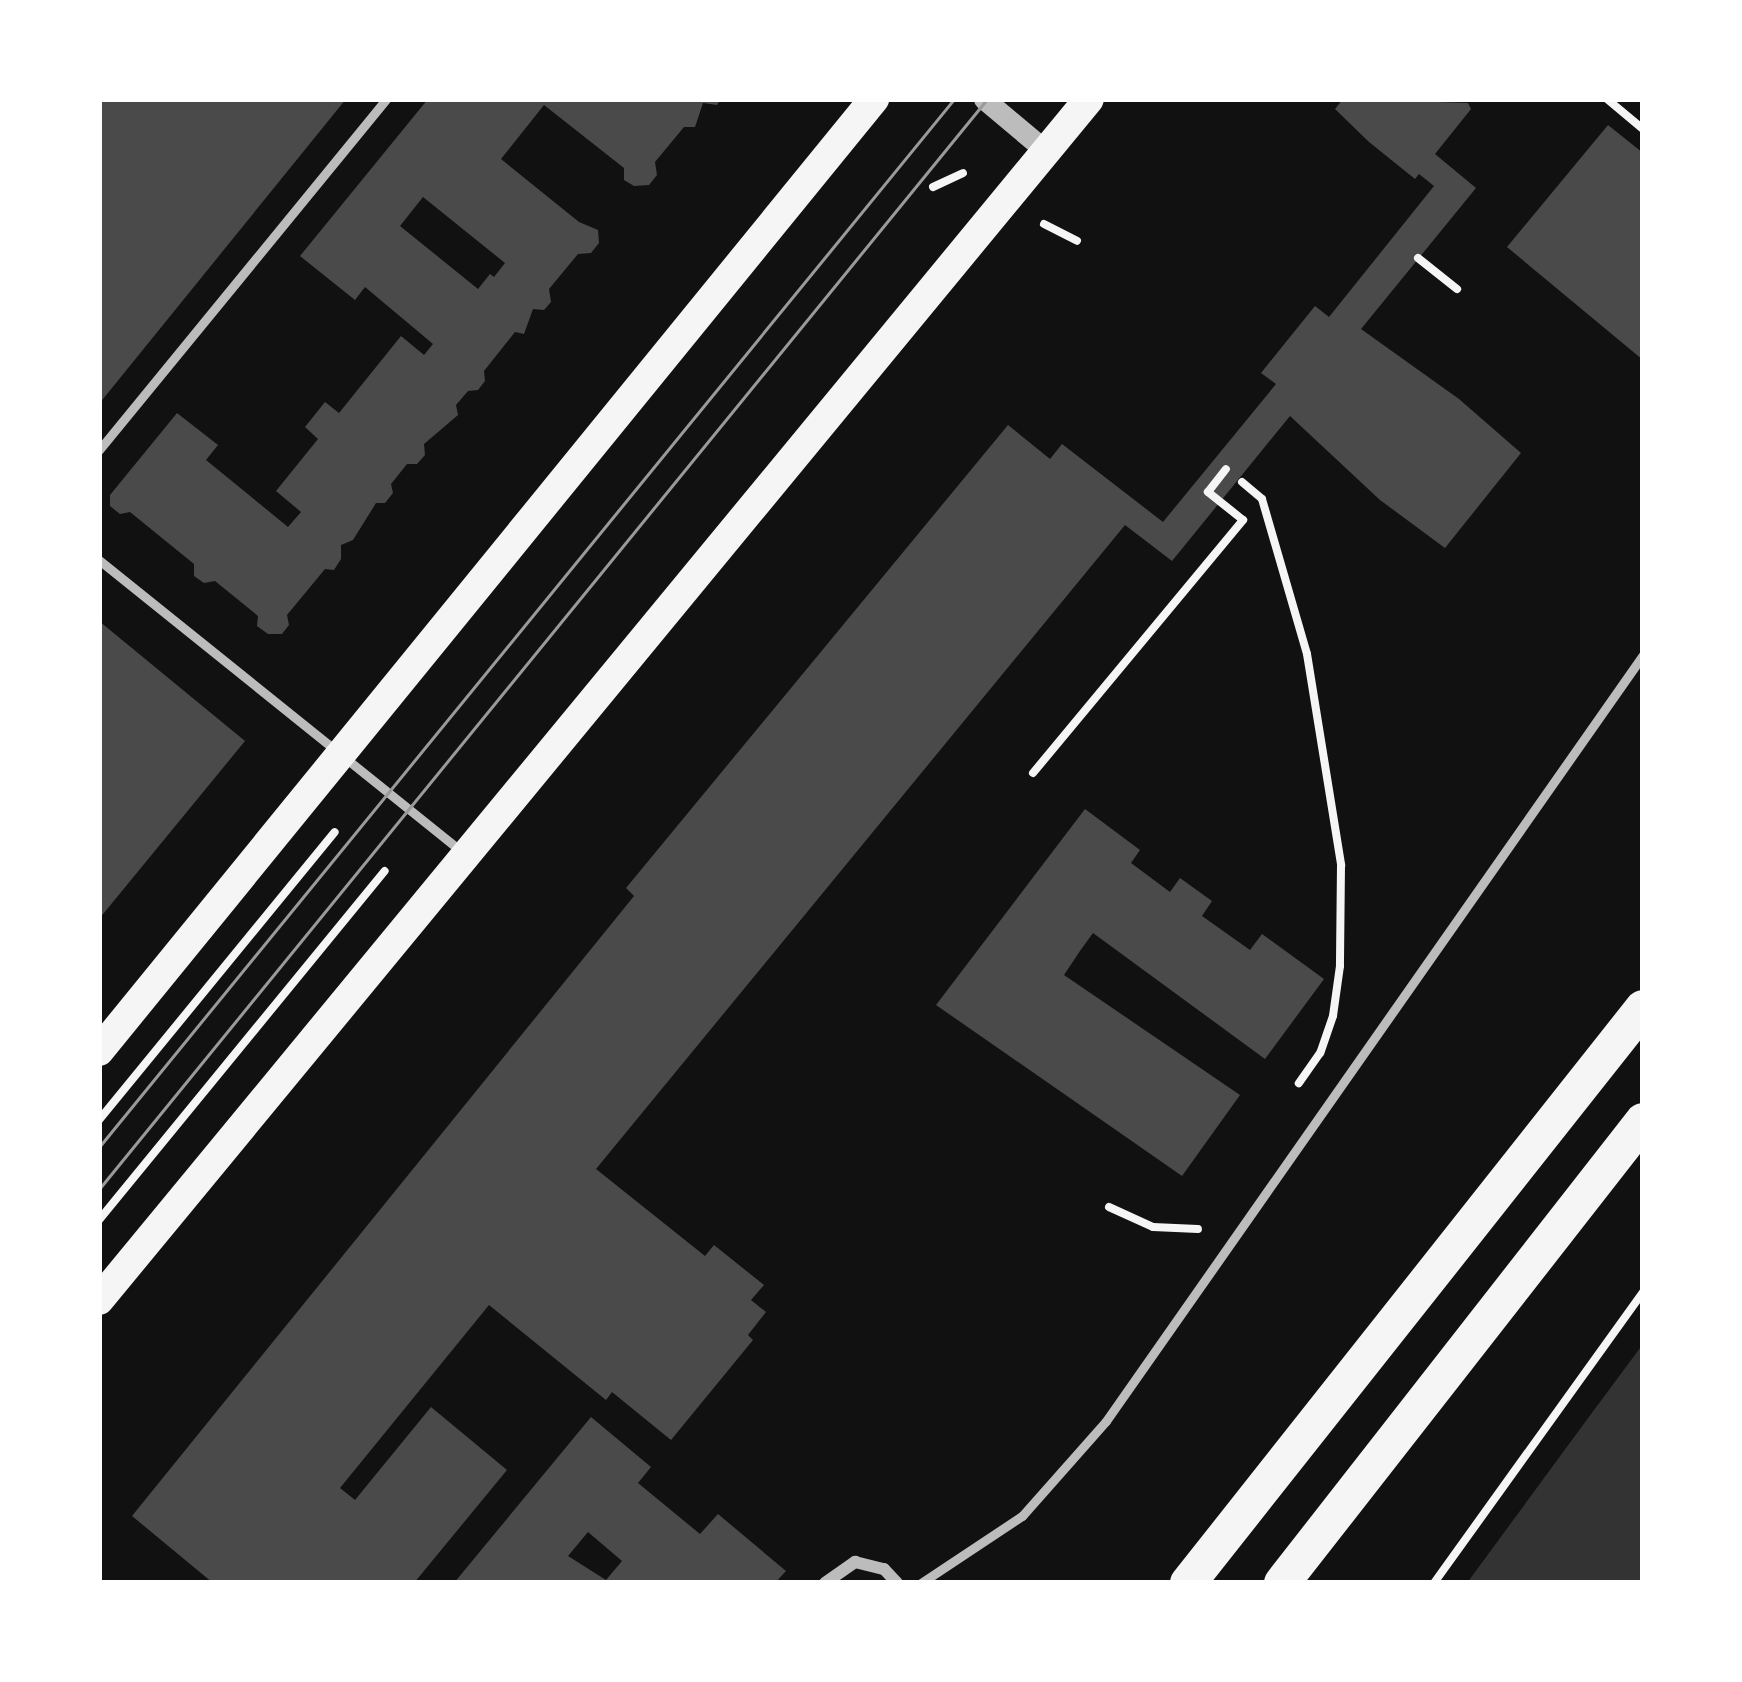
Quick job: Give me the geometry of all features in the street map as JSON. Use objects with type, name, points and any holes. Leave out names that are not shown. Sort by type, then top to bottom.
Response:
[{"type":"highway","points":[[1188,1583],[1643,1008]]},
{"type":"highway","points":[[1282,1583],[1643,1121]]},
{"type":"main road","points":[[99,1051],[874,99]]},
{"type":"main road","points":[[99,1300],[1089,99]]},
{"type":"street","points":[[983,99],[1046,151]]},
{"type":"street","points":[[825,1583],[842,1566],[855,1562],[884,1569],[897,1583]]},
{"type":"lane","points":[[99,450],[386,99]]},
{"type":"lane","points":[[99,560],[466,855]]},
{"type":"lane","points":[[921,1583],[1022,1516],[1106,1421],[1643,655]]},
{"type":"path","points":[[1607,99],[1643,129]]},
{"type":"path","points":[[933,187],[963,173]]},
{"type":"path","points":[[1044,224],[1077,241]]},
{"type":"path","points":[[1418,258],[1457,289]]},
{"type":"path","points":[[1034,772],[1243,520],[1208,492],[1226,469]]},
{"type":"path","points":[[1242,482],[1262,500],[1307,654],[1341,865],[1340,966],[1333,1016],[1320,1053],[1299,1083]]},
{"type":"path","points":[[99,1120],[335,832]]},
{"type":"path","points":[[99,1220],[381,868],[395,880]]},
{"type":"path","points":[[1109,1207],[1153,1227],[1198,1229]]},
{"type":"path","points":[[1434,1583],[1643,1292]]},
{"type":"shaded area","points":[[1643,1344],[1643,1583],[1467,1583],[1594,1410]]},
{"type":"building","points":[[99,99],[346,99],[99,404]]},
{"type":"building","points":[[428,99],[721,99],[717,105],[703,103],[695,127],[684,127],[655,162],[657,175],[649,185],[634,186],[624,180],[624,168],[544,105],[501,159],[579,222],[598,230],[599,243],[591,253],[578,254],[549,289],[551,302],[544,310],[533,309],[524,334],[515,332],[484,371],[485,381],[478,390],[468,391],[456,405],[458,415],[424,444],[425,455],[417,464],[407,464],[391,484],[393,493],[385,503],[376,503],[353,540],[341,545],[341,559],[334,570],[325,569],[287,615],[289,625],[282,634],[268,634],[257,626],[258,616],[215,581],[204,583],[194,576],[194,564],[130,512],[120,514],[110,506],[110,495],[177,413],[218,445],[206,460],[288,527],[301,512],[276,491],[318,439],[305,427],[325,402],[339,413],[401,336],[424,355],[433,344],[365,287],[355,300],[300,256]],"holes":[[[423,197],[505,263],[478,289],[400,226]]]},
{"type":"building","points":[[1343,99],[1468,103],[1471,109],[1435,154],[1476,188],[1361,329],[1459,399],[1521,453],[1445,548],[1380,500],[1290,416],[1172,561],[1125,525],[596,1169],[705,1256],[714,1245],[764,1285],[751,1300],[766,1312],[748,1335],[753,1340],[671,1440],[612,1392],[606,1400],[489,1305],[340,1488],[355,1500],[431,1407],[507,1470],[414,1583],[213,1583],[132,1516],[634,896],[626,888],[1008,425],[1050,459],[1062,444],[1163,522],[1276,384],[1261,373],[1315,306],[1329,317],[1434,186],[1419,174],[1415,179],[1369,142],[1335,109]]},
{"type":"building","points":[[1608,125],[1643,153],[1643,360],[1507,247]]},
{"type":"building","points":[[99,621],[245,741],[99,919]]},
{"type":"building","points":[[1085,809],[1140,850],[1131,863],[1170,892],[1180,878],[1212,901],[1202,916],[1250,950],[1262,934],[1324,979],[1265,1059],[1093,933],[1080,951],[1064,975],[1240,1095],[1182,1176],[936,1005]]},
{"type":"building","points":[[591,1417],[651,1467],[638,1483],[700,1534],[718,1514],[786,1571],[775,1583],[454,1583]],"holes":[[[588,1532],[622,1561],[606,1580],[568,1556]]]},
{"type":"tram line","points":[[99,1147],[954,99]]},
{"type":"tram line","points":[[99,1189],[987,99]]}]
